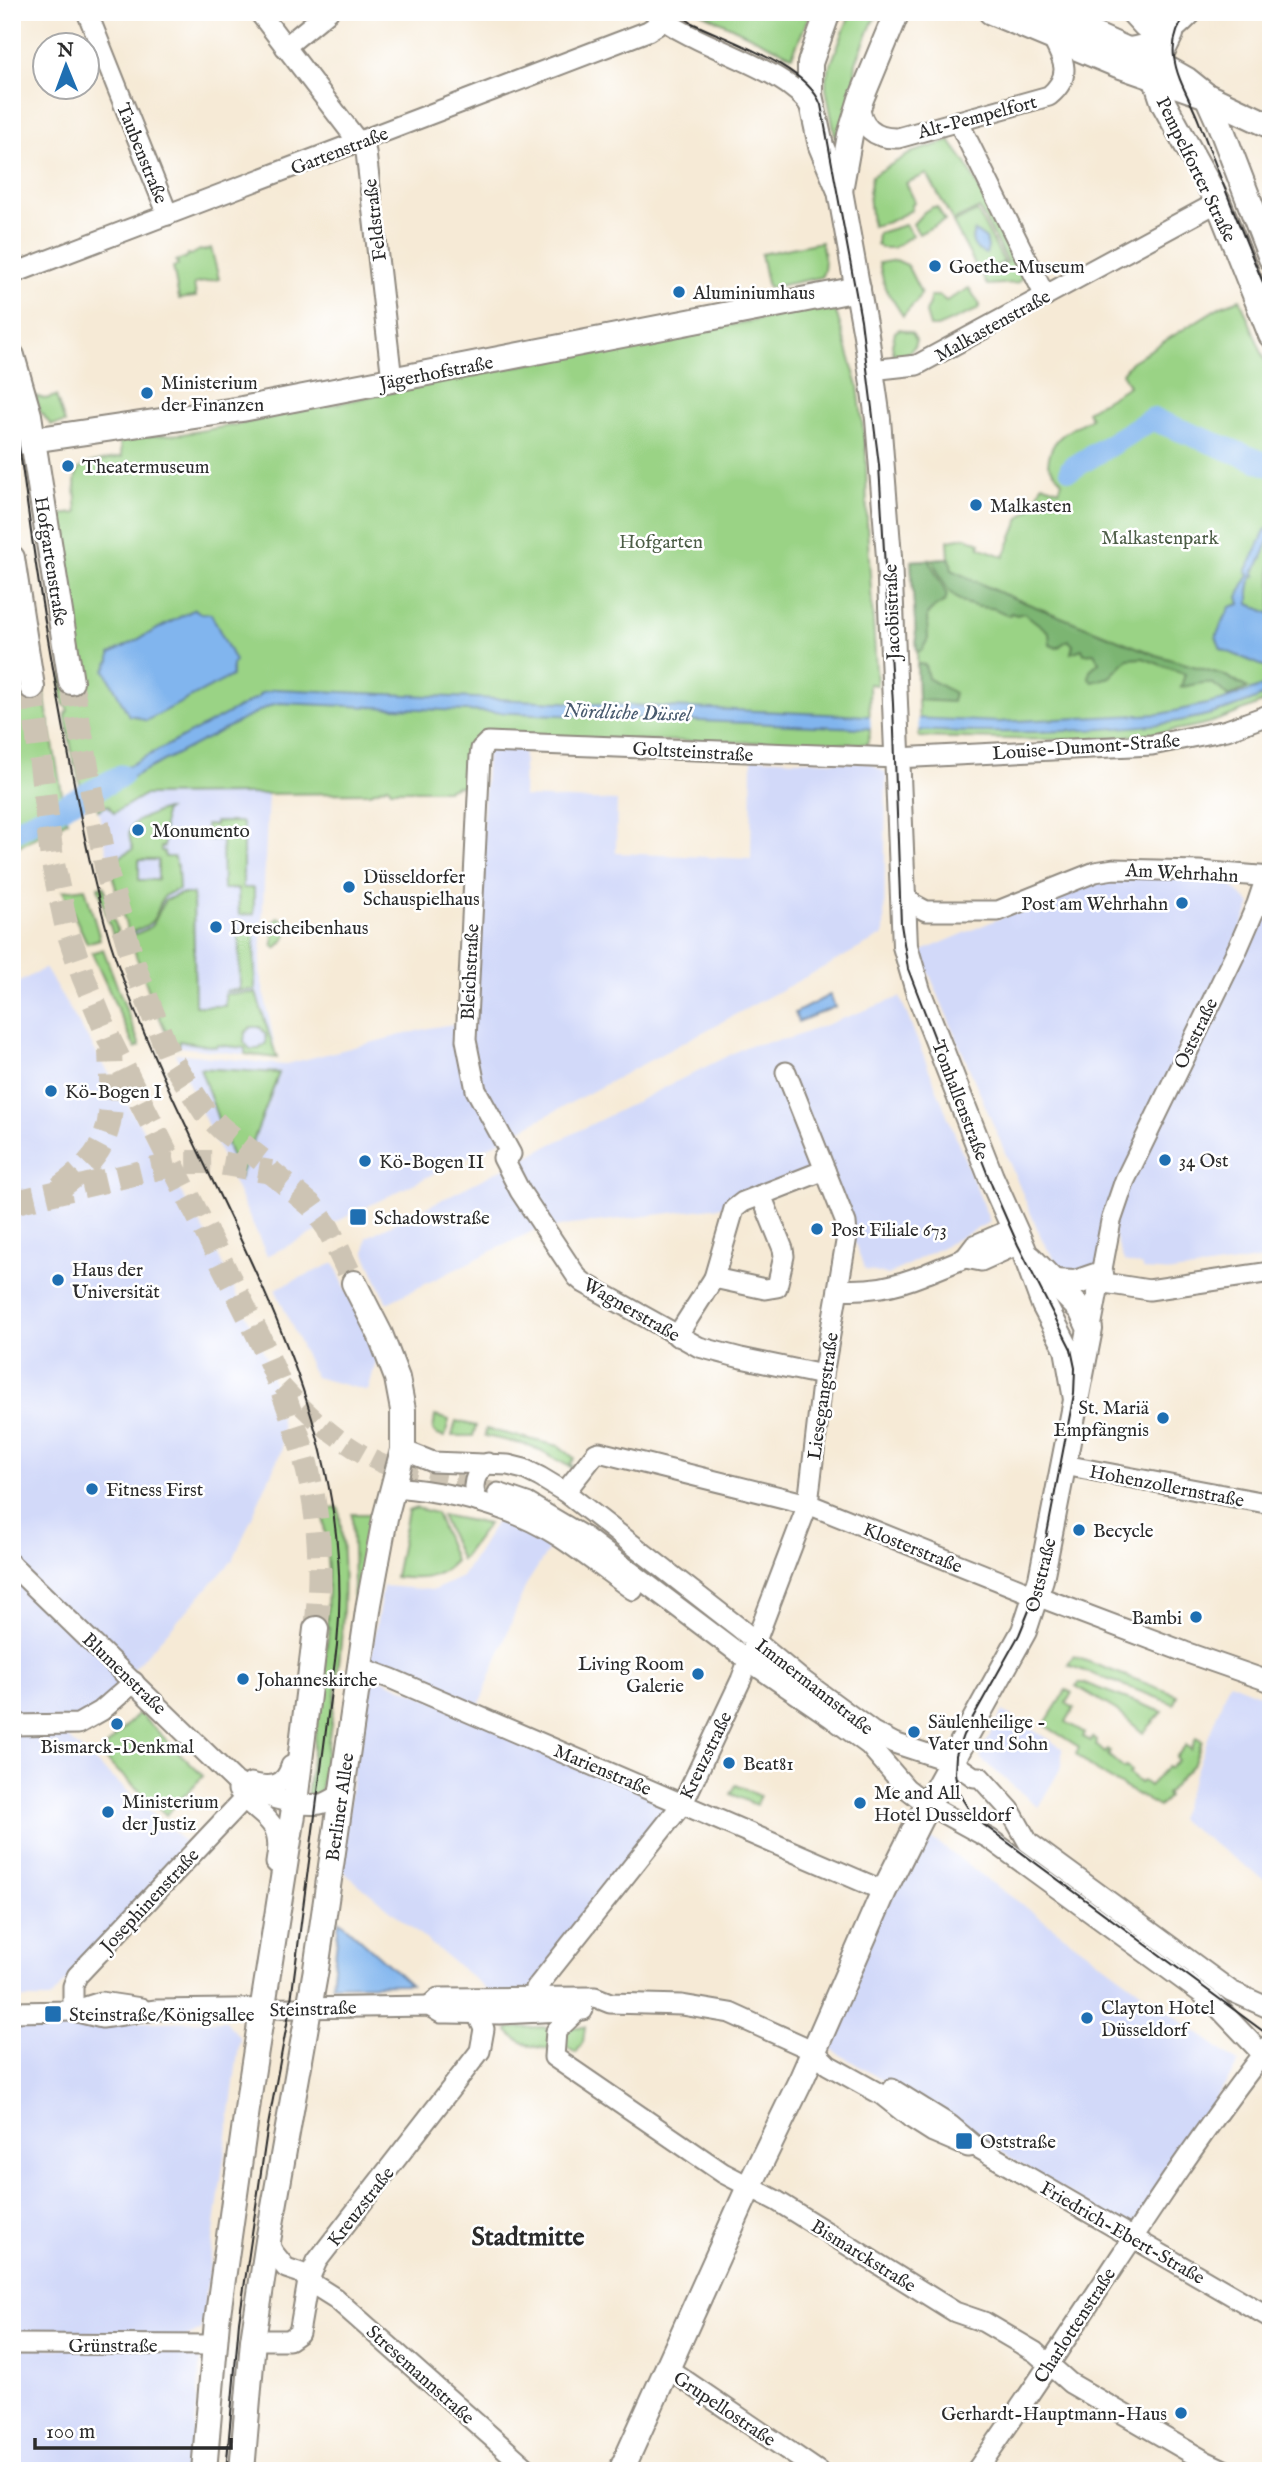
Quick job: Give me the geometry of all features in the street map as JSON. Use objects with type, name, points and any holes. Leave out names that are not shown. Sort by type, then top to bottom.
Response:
[{"type":"main road","points":[[828,12],[810,63],[813,110],[821,146],[840,191]]},
{"type":"main road","points":[[840,191],[850,135],[862,97],[897,12]]},
{"type":"main road","points":[[991,12],[1051,36],[1122,57],[1157,71],[1271,126]]},
{"type":"main road","points":[[1042,12],[1122,57]]},
{"type":"main road","points":[[1133,12],[1146,25],[1171,34],[1157,71]]},
{"type":"main road","name":"Pempelforter Straße","points":[[1157,71],[1169,115],[1218,202],[1271,335]]},
{"type":"main road","points":[[1169,115],[1182,103],[1207,96]]},
{"type":"main road","name":"Pempelforter Straße","points":[[1207,96],[1271,258]]},
{"type":"main road","points":[[1236,165],[1239,150],[1245,141],[1271,133]]},
{"type":"main road","name":"Jacobistraße","points":[[840,191],[871,370],[886,511],[905,943]]},
{"type":"main road","name":"Jägerhofstraße","points":[[23,442],[242,409],[858,289]]},
{"type":"main road","name":"Hofgartenstraße","points":[[12,356],[27,404],[23,442],[71,682]]},
{"type":"main road","name":"Hofgartenstraße","points":[[12,558],[32,687]]},
{"type":"main road","name":"Tonhallenstraße","points":[[905,943],[919,991],[992,1177],[1020,1240],[1044,1305],[1067,1349],[1076,1399]]},
{"type":"main road","name":"Tonhallenstraße","points":[[1020,1240],[1029,1257],[1086,1317],[1090,1334]]},
{"type":"main road","points":[[1055,1282],[1073,1283],[1095,1279]]},
{"type":"main road","name":"Berliner Allee","points":[[242,2471],[253,2340],[268,2241],[309,2007],[359,1667],[385,1518],[403,1450],[403,1410],[397,1378],[380,1334],[354,1283]]},
{"type":"main road","name":"Oststraße","points":[[621,2471],[749,2187],[814,2051],[884,1891],[1024,1631],[1037,1597],[1090,1334]]},
{"type":"main road","points":[[204,2471],[214,2345],[295,1802],[316,1629]]},
{"type":"main road","points":[[223,2282],[230,2292],[229,2318],[253,2340]]},
{"type":"main road","points":[[214,2345],[253,2340]]},
{"type":"street","name":"Taubenstraße","points":[[87,12],[168,215]]},
{"type":"street","name":"Feldstraße","points":[[259,12],[366,152],[392,380]]},
{"type":"street","points":[[285,47],[328,12]]},
{"type":"street","points":[[1122,57],[1171,34],[1193,12]]},
{"type":"street","name":"Gartenstraße","points":[[12,274],[648,31],[659,17]]},
{"type":"street","points":[[659,17],[792,85],[813,110]]},
{"type":"street","name":"Alt-Pempelfort","points":[[862,97],[865,126],[886,138],[898,138],[1049,96],[1059,88],[1064,68],[1061,55],[1051,36]]},
{"type":"street","points":[[958,121],[1045,296]]},
{"type":"street","name":"Malkastenstraße","points":[[871,370],[917,365],[1218,202]]},
{"type":"street","name":"Louise-Dumont-Straße","points":[[896,736],[1152,745],[1227,730],[1271,713]]},
{"type":"street","name":"Goltsteinstraße","points":[[488,742],[896,736]]},
{"type":"street","name":"Bleichstraße","points":[[488,742],[481,749],[480,756],[466,1040],[476,1090],[507,1156]]},
{"type":"street","name":"Am Wehrhahn","points":[[902,893],[926,911],[998,911],[1095,872],[1114,869],[1269,875]]},
{"type":"street","name":"Oststraße","points":[[1090,1334],[1095,1279],[1125,1180],[1238,948],[1269,875]]},
{"type":"street","name":"Liesegangstraße","points":[[786,1072],[846,1223],[847,1236],[823,1375],[808,1504]]},
{"type":"street","name":"Wagnerstraße","points":[[507,1156],[520,1191],[577,1277],[584,1283],[699,1347],[741,1359],[823,1375]]},
{"type":"street","points":[[677,1336],[714,1278],[734,1209],[743,1202],[825,1170]]},
{"type":"street","points":[[714,1278],[765,1289],[777,1287],[783,1249],[761,1195]]},
{"type":"street","points":[[838,1289],[887,1288],[965,1258],[981,1261],[1020,1240]]},
{"type":"street","points":[[1095,1279],[1149,1290],[1271,1272]]},
{"type":"street","name":"Immermannstraße","points":[[403,1450],[433,1462],[488,1464],[524,1469],[565,1492],[801,1679],[873,1732],[894,1743],[952,1762],[974,1777],[980,1777],[1010,1810],[1028,1842],[1231,1991],[1271,2008]]},
{"type":"street","name":"Klosterstraße","points":[[565,1492],[599,1452],[808,1504],[1037,1597],[1185,1653],[1271,1682]]},
{"type":"street","points":[[479,1502],[475,1496],[475,1480],[480,1469],[488,1464]]},
{"type":"street","name":"Hohenzollernstraße","points":[[1064,1465],[1271,1504]]},
{"type":"street","name":"Immermannstraße","points":[[394,1487],[429,1491],[479,1502],[523,1517],[550,1531],[645,1598],[656,1601],[663,1596]]},
{"type":"street","name":"Immermannstraße","points":[[498,1493],[527,1503],[558,1519],[749,1661],[869,1745],[906,1788],[928,1805],[990,1839],[1212,2001],[1268,2053]]},
{"type":"street","name":"Kreuzstraße","points":[[535,2004],[537,1988],[552,1967],[683,1803],[749,1661],[808,1504]]},
{"type":"street","name":"Blumenstraße","points":[[12,1565],[134,1682],[270,1819],[278,1847],[273,1880],[280,1890]]},
{"type":"street","name":"Marienstraße","points":[[359,1667],[884,1891]]},
{"type":"street","points":[[12,1725],[78,1724],[91,1718],[134,1682]]},
{"type":"street","points":[[965,1740],[980,1777]]},
{"type":"street","points":[[240,1791],[251,1783],[268,1787],[275,1785],[286,1778],[291,1766],[300,1762]]},
{"type":"street","points":[[240,1791],[319,1804],[341,1795]]},
{"type":"street","name":"Josephinenstraße","points":[[73,2011],[77,1976],[240,1791]]},
{"type":"street","name":"Steinstraße","points":[[12,2012],[73,2011],[102,2018],[156,2010],[429,2006],[441,2013],[477,2014],[595,1997],[610,2003],[673,2004],[720,2011],[742,2018],[814,2051]]},
{"type":"street","name":"Steinstraße","points":[[429,2006],[439,1998],[535,2004],[577,2011],[603,2008],[610,2003]]},
{"type":"street","name":"Bismarckstraße","points":[[577,2011],[556,2031],[554,2057],[723,2173],[778,2201],[955,2312],[984,2322],[1035,2352],[1070,2383],[1205,2462],[1226,2471]]},
{"type":"street","name":"Kreuzstraße","points":[[253,2340],[289,2340],[296,2337],[301,2327],[308,2281],[317,2261],[480,2051],[484,2029],[477,2014]]},
{"type":"street","name":"Friedrich-Ebert-Straße","points":[[814,2051],[840,2056],[950,2125],[975,2146],[1271,2318]]},
{"type":"street","name":"Charlottenstraße","points":[[976,2471],[1049,2365],[1132,2236],[1268,2053]]},
{"type":"street","name":"Stresemannstraße","points":[[268,2241],[286,2268],[301,2273],[308,2281],[335,2298],[530,2471]]},
{"type":"street","points":[[262,2286],[274,2279],[308,2281]]},
{"type":"street","name":"Grünstraße","points":[[12,2344],[214,2345]]},
{"type":"street","name":"Grupellostraße","points":[[667,2368],[818,2471]]},
{"type":"shaded area","points":[[487,747],[524,747],[523,797],[617,801],[616,853],[751,859],[752,758],[870,763],[886,773],[884,935],[490,1146],[267,1256],[175,1053],[283,1065],[429,1028],[472,1021]]},
{"type":"shaded area","points":[[268,794],[260,973],[277,1058],[172,1046],[128,933],[98,810],[108,805],[114,812],[144,795]]},
{"type":"shaded area","points":[[1131,874],[1228,883],[1251,904],[1096,1270],[1062,1271],[1043,1242],[920,952],[1095,878]]},
{"type":"shaded area","points":[[1271,902],[1271,1258],[1173,1272],[1143,1270],[1143,1266],[1124,1262],[1113,1230],[1115,1219],[1262,904]]},
{"type":"shaded area","points":[[45,968],[213,1245],[269,1363],[282,1427],[282,1449],[233,1560],[130,1673],[12,1561],[12,986]]},
{"type":"shaded area","points":[[900,997],[990,1222],[888,1275],[865,1270],[825,1163],[729,1206],[537,1229],[387,1303],[365,1253],[367,1237],[747,1046],[791,1038]]},
{"type":"shaded area","points":[[334,1263],[377,1358],[368,1391],[315,1377],[275,1289]]},
{"type":"shaded area","points":[[502,1512],[553,1543],[526,1585],[476,1713],[370,1662],[383,1586],[434,1590],[462,1577]]},
{"type":"shaded area","points":[[12,1570],[117,1671],[118,1689],[84,1719],[12,1721]]},
{"type":"shaded area","points":[[383,1680],[666,1797],[671,1813],[522,2000],[501,2001],[340,1869],[365,1684]]},
{"type":"shaded area","points":[[1229,1682],[1271,1699],[1271,1884],[1178,1819]]},
{"type":"shaded area","points":[[1003,1711],[1062,1748],[1062,1766],[1038,1807],[980,1758]]},
{"type":"shaded area","points":[[12,1729],[58,1729],[190,1847],[50,1999],[12,1999]]},
{"type":"shaded area","points":[[931,1838],[1239,2063],[1131,2231],[821,2043],[887,1893]]},
{"type":"shaded area","points":[[226,2021],[240,2038],[201,2330],[185,2338],[12,2337],[12,2024]]},
{"type":"shaded area","points":[[12,2348],[191,2349],[201,2360],[191,2471],[12,2471]]},
{"type":"green space","points":[[700,12],[811,12],[792,56]]},
{"type":"green space","points":[[851,12],[881,12],[873,21],[856,62],[854,91],[838,142],[826,77]]},
{"type":"green space","points":[[950,141],[966,163],[1024,276],[1017,283],[987,285],[982,276],[1007,262],[979,208],[953,221],[927,174],[906,183],[915,202],[912,204],[912,210],[889,222],[872,226],[869,193],[872,176],[913,152]]},
{"type":"green space","points":[[932,207],[937,207],[945,220],[919,234],[913,224]]},
{"type":"green space","points":[[977,211],[1004,262],[980,274],[953,223]],"holes":[[[975,231],[986,239],[987,248],[978,250],[972,238]]]},
{"type":"green space","points":[[905,225],[913,235],[893,248],[882,248],[877,244],[878,233]]},
{"type":"green space","points":[[821,242],[825,264],[821,277],[768,288],[761,254]]},
{"type":"green space","points":[[211,248],[219,279],[194,284],[196,297],[179,299],[173,267],[178,265],[176,261],[188,254]]},
{"type":"green space","points":[[896,260],[907,265],[921,293],[903,316],[885,288],[879,263]]},
{"type":"green space","points":[[969,288],[980,305],[977,310],[937,327],[930,327],[926,313],[931,296],[940,296],[946,301]]},
{"type":"green space","name":"Malkastenpark","points":[[1240,299],[1271,375],[1271,699],[1201,725],[1131,736],[1060,740],[919,737],[911,561],[949,558],[948,540],[966,537],[980,543],[979,547],[1004,557],[1020,518],[1034,505],[1042,484],[1059,490],[1062,482],[1048,464],[1052,447],[1062,435],[1091,418],[1087,411],[1129,386],[1122,373],[1131,362],[1221,306]]},
{"type":"green space","name":"Hofgarten","points":[[824,307],[833,309],[837,315],[858,386],[866,453],[867,526],[877,685],[869,684],[870,733],[867,744],[490,738],[471,787],[391,790],[388,786],[370,793],[144,795],[114,813],[108,805],[98,810],[95,790],[82,796],[61,684],[73,635],[58,515],[77,513],[75,484],[79,469],[93,462],[122,457],[119,438],[182,434],[240,424],[471,375]]},
{"type":"green space","points":[[900,329],[912,333],[916,340],[914,347],[903,358],[894,356],[892,345],[895,332]]},
{"type":"green space","points":[[35,396],[45,399],[56,396],[65,423],[51,425],[40,411]]},
{"type":"green space","points":[[950,558],[952,570],[996,591],[1156,655],[1224,675],[1248,688],[1228,697],[1212,684],[1181,687],[1185,674],[1143,658],[1127,659],[1110,677],[1093,682],[1089,679],[1090,670],[1099,662],[1094,653],[1084,654],[1082,649],[1071,653],[1073,645],[1068,640],[1057,648],[1050,645],[1049,632],[1024,613],[1011,613],[1010,616],[995,609],[968,604],[952,595],[933,559]]},
{"type":"green space","points":[[929,560],[947,595],[945,601],[927,615],[928,639],[922,650],[917,652],[911,561]]},
{"type":"green space","points":[[12,630],[42,684],[67,821],[12,850]]},
{"type":"green space","points":[[917,664],[925,665],[928,678],[954,693],[952,702],[918,700]]},
{"type":"green space","points":[[167,810],[164,812],[164,847],[161,847],[161,851],[164,851],[165,857],[174,857],[178,868],[179,890],[162,899],[150,923],[128,933],[109,863],[133,849],[130,832],[135,823]],"holes":[[[139,860],[158,860],[158,880],[139,880]]]},
{"type":"green space","points":[[215,822],[243,824],[243,888],[254,888],[254,914],[239,915],[238,889],[223,889],[222,840],[207,840],[206,825],[215,825]]},
{"type":"green space","points":[[104,886],[118,933],[113,935],[98,887]]},
{"type":"green space","points":[[85,888],[100,939],[87,943],[63,891]]},
{"type":"green space","points":[[180,894],[193,894],[195,1006],[225,1006],[225,994],[256,993],[277,1058],[245,1054],[245,1048],[179,1041],[178,1047],[172,1046],[129,936],[150,927],[165,900]],"holes":[[[251,1027],[260,1027],[266,1034],[266,1043],[259,1049],[250,1049],[244,1042],[245,1033]]]},
{"type":"green space","points":[[278,918],[286,920],[289,930],[276,948],[273,945],[273,922]]},
{"type":"green space","points":[[254,930],[255,990],[225,991],[240,989],[239,931]]},
{"type":"green space","points":[[103,949],[140,1046],[135,1048],[92,953]]},
{"type":"green space","points":[[200,1068],[279,1073],[239,1178]]},
{"type":"green space","points":[[435,1416],[449,1420],[445,1437],[437,1435],[433,1430]]},
{"type":"green space","points":[[456,1421],[476,1426],[473,1436],[452,1436]]},
{"type":"green space","points":[[486,1429],[559,1446],[574,1458],[570,1464],[573,1467],[531,1446],[485,1436]]},
{"type":"green space","points":[[336,1507],[339,1509],[343,1545],[343,1618],[336,1691],[319,1799],[307,1797],[329,1628],[323,1512]]},
{"type":"green space","points":[[416,1508],[436,1513],[455,1561],[442,1572],[428,1577],[395,1577],[408,1511]]},
{"type":"green space","points":[[352,1514],[372,1514],[351,1642],[354,1584]]},
{"type":"green space","points":[[441,1515],[488,1524],[461,1560]]},
{"type":"green space","points":[[1073,1656],[1177,1695],[1174,1704],[1068,1665]]},
{"type":"green space","points":[[1079,1683],[1163,1712],[1143,1733],[1116,1710],[1076,1686]]},
{"type":"green space","points":[[1066,1690],[1072,1693],[1066,1703],[1074,1708],[1066,1722],[1085,1733],[1083,1737],[1097,1741],[1096,1745],[1105,1753],[1108,1750],[1108,1755],[1124,1769],[1126,1767],[1131,1771],[1129,1774],[1140,1783],[1143,1781],[1149,1786],[1168,1766],[1170,1768],[1178,1760],[1176,1757],[1186,1745],[1191,1750],[1196,1738],[1202,1741],[1194,1763],[1166,1794],[1168,1797],[1159,1807],[1096,1771],[1076,1754],[1079,1747],[1044,1725]]},
{"type":"green space","points":[[139,1713],[203,1776],[166,1815],[99,1754]]},
{"type":"green space","points":[[736,1785],[760,1796],[756,1805],[731,1794]]},
{"type":"green space","points":[[543,2027],[553,2030],[549,2049],[526,2044],[507,2030],[509,2028]]},
{"type":"green space","points":[[571,2027],[585,2027],[583,2042],[576,2053],[562,2044],[562,2035]]},
{"type":"water","points":[[975,231],[986,239],[986,254],[974,245],[972,238]]},
{"type":"water","points":[[1266,529],[1271,531],[1254,571],[1255,576],[1252,575],[1249,604],[1271,614],[1271,666],[1263,666],[1221,649],[1216,636],[1230,607],[1240,604],[1238,597],[1249,574],[1246,572]]},
{"type":"water","points":[[195,609],[200,613],[211,614],[235,661],[232,665],[232,676],[146,721],[129,716],[105,670],[110,654]]},
{"type":"water","points":[[1271,683],[1271,692],[1246,703],[1196,718],[1145,726],[1028,732],[917,730],[279,703],[96,796],[94,784],[259,697],[259,694],[275,689],[998,722],[1161,714],[1221,701]]},
{"type":"water","points":[[65,799],[67,811],[32,830],[29,817]]},
{"type":"water","points":[[830,995],[835,1007],[798,1022],[795,1013]]},
{"type":"water","points":[[339,1920],[410,1984],[332,1985]]},
{"type":"pier","points":[[870,715],[918,715],[919,733],[871,732]]},
{"type":"waterway","name":"Nördliche Düssel","points":[[1071,469],[1152,419],[1271,466]]},
{"type":"waterway","name":"Nördliche Düssel","points":[[12,833],[121,776]]},
{"type":"tunnel","points":[[71,682],[108,877],[137,973],[170,1058],[205,1112],[312,1206],[328,1228],[354,1283]]},
{"type":"tunnel","points":[[32,687],[52,859],[67,929],[83,976],[110,1041],[259,1337],[301,1444],[316,1514],[319,1551],[316,1629]]},
{"type":"tunnel","points":[[59,1188],[93,1158],[108,1128],[111,1111],[110,1049]]},
{"type":"tunnel","points":[[12,1203],[184,1162],[214,1162],[271,1172]]},
{"type":"tunnel","points":[[282,1386],[337,1437],[386,1466],[498,1493]]},
{"type":"tram line","points":[[676,12],[692,23],[784,67],[813,91],[821,105],[861,320],[879,465],[893,704],[901,924],[908,969],[992,1186],[1018,1245],[1071,1349],[1075,1368],[1074,1394],[1035,1596],[1019,1635],[963,1735],[956,1755],[958,1792],[971,1813],[984,1825],[1271,2037]]},
{"type":"tram line","points":[[1188,12],[1175,39],[1176,66],[1271,301]]},
{"type":"tram line","points":[[12,403],[64,729],[87,849],[110,941],[142,1028],[261,1284],[296,1370],[323,1459],[338,1550],[337,1645],[290,2008],[267,2131],[239,2322],[226,2471]]},
{"type":"place","name":"Goethe-Museum","points":[[935,266]]},
{"type":"place","name":"Aluminiumhaus","points":[[679,292]]},
{"type":"place","name":"Ministerium der Finanzen","points":[[147,393]]},
{"type":"place","name":"Theatermuseum","points":[[68,466]]},
{"type":"place","name":"Malkasten","points":[[976,505]]},
{"type":"place","name":"Monumento","points":[[138,830]]},
{"type":"place","name":"Düsseldorfer Schauspielhaus","points":[[349,887]]},
{"type":"place","name":"Post am Wehrhahn","points":[[1182,903]]},
{"type":"place","name":"Dreischeibenhaus","points":[[216,927]]},
{"type":"place","name":"Kö-Bogen I","points":[[51,1091]]},
{"type":"place","name":"34 Ost","points":[[1165,1160]]},
{"type":"place","name":"Kö-Bogen II","points":[[365,1161]]},
{"type":"place","name":"Schadowstraße","points":[[358,1217]]},
{"type":"place","name":"Post Filiale 673","points":[[817,1229]]},
{"type":"place","name":"Haus der Universität","points":[[58,1280]]},
{"type":"place","name":"St. Mariä Empfängnis","points":[[1163,1418]]},
{"type":"place","name":"Fitness First","points":[[92,1489]]},
{"type":"place","name":"Becycle","points":[[1079,1530]]},
{"type":"place","name":"Bambi","points":[[1196,1617]]},
{"type":"place","name":"Living Room Galerie","points":[[698,1674]]},
{"type":"place","name":"Johanneskirche","points":[[243,1679]]},
{"type":"place","name":"Bismarck-Denkmal","points":[[117,1724]]},
{"type":"place","name":"Säulenheilige - Vater und Sohn","points":[[914,1732]]},
{"type":"place","name":"Beat81","points":[[729,1763]]},
{"type":"place","name":"Me and All Hotel Dusseldorf","points":[[860,1803]]},
{"type":"place","name":"Ministerium der Justiz","points":[[108,1812]]},
{"type":"place","name":"Steinstraße/Königsallee","points":[[53,2014]]},
{"type":"place","name":"Clayton Hotel Düsseldorf","points":[[1087,2018]]},
{"type":"place","name":"Oststraße","points":[[964,2141]]},
{"type":"place","name":"Gerhardt-Hauptmann-Haus","points":[[1181,2413]]},
{"type":"district","name":"Stadtmitte","points":[[528,2236]]}]
